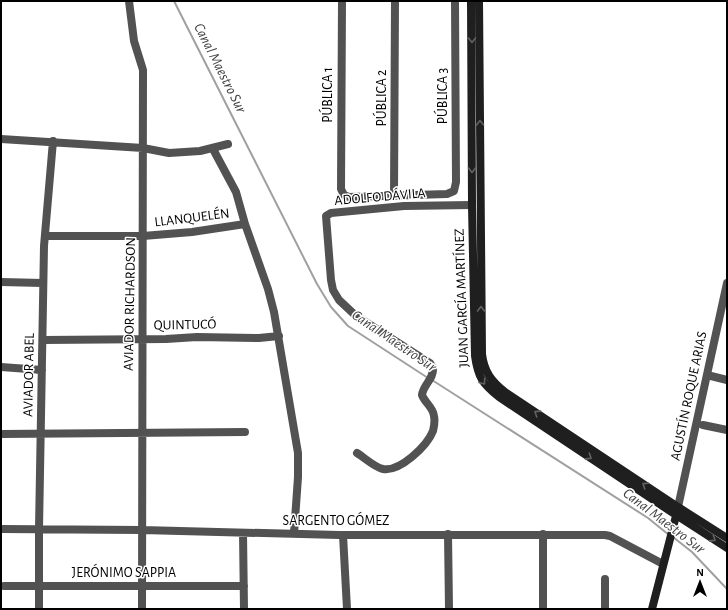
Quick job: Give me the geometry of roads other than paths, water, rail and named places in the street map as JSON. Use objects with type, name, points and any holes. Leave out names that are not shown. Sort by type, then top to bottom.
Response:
[{"type":"main road","name":"JUAN GARCÍA MARTÍNEZ","points":[[472,1],[472,205],[475,356],[476,368],[480,379],[488,389],[499,398],[677,511]]},
{"type":"main road","name":"JUAN GARCÍA MARTÍNEZ","points":[[479,1],[482,354],[484,367],[491,380],[505,392],[677,511]]},
{"type":"main road","points":[[652,609],[677,511]]},
{"type":"main road","points":[[677,511],[727,538]]},
{"type":"main road","points":[[677,511],[727,548]]},
{"type":"street","name":"AVIADOR RICHARDSON","points":[[129,1],[134,41],[143,70],[141,433],[142,609]]},
{"type":"street","name":"PÚBLICA 1","points":[[342,1],[341,190],[344,195],[349,197],[394,196]]},
{"type":"street","name":"PÚBLICA 2","points":[[394,196],[395,1]]},
{"type":"street","name":"PÚBLICA 3","points":[[394,196],[447,194],[454,191],[456,182],[456,1]]},
{"type":"street","points":[[1,138],[143,148],[169,153],[200,151],[228,144]]},
{"type":"street","name":"AVIADOR ABEL","points":[[38,609],[43,283],[45,236],[53,141]]},
{"type":"street","points":[[213,148],[232,183],[268,289],[279,336],[298,453],[294,534]]},
{"type":"street","name":"ADOLFO DÁVILA","points":[[357,453],[377,467],[384,469],[402,465],[416,453],[433,432],[433,410],[422,395],[430,380],[433,368],[430,363],[355,315],[339,300],[333,290],[331,280],[326,216],[331,213],[404,206],[472,205]]},
{"type":"street","name":"LLANQUELÉN","points":[[45,236],[143,236],[192,232],[245,224]]},
{"type":"street","points":[[1,282],[43,283]]},
{"type":"street","name":"AGUSTÍN ROQUE ARIAS","points":[[677,511],[727,283]]},
{"type":"street","name":"QUINTUCÓ","points":[[43,340],[197,337],[259,338],[279,336]]},
{"type":"street","points":[[1,367],[42,370]]},
{"type":"street","points":[[707,375],[727,380]]},
{"type":"street","points":[[703,425],[727,430]]},
{"type":"street","points":[[1,434],[245,432]]},
{"type":"street","name":"SARGENTO GÓMEZ","points":[[1,529],[142,530],[344,536],[448,534],[610,536],[664,564]]},
{"type":"street","points":[[243,533],[244,609]]},
{"type":"street","points":[[448,534],[449,609]]},
{"type":"street","points":[[543,534],[543,609]]},
{"type":"street","points":[[344,536],[346,609]]},
{"type":"street","points":[[605,579],[605,609]]},
{"type":"street","name":"JERÓNIMO SAPPIA","points":[[4,586],[244,586]]},
{"type":"waterway","name":"Canal Maestro Sur","points":[[174,1],[317,284],[331,307],[348,326],[428,378]]},
{"type":"waterway","name":"Canal Maestro Sur","points":[[432,380],[648,518],[669,535]]},
{"type":"waterway","name":"Canal Maestro Sur","points":[[673,537],[692,552],[727,589]]}]
